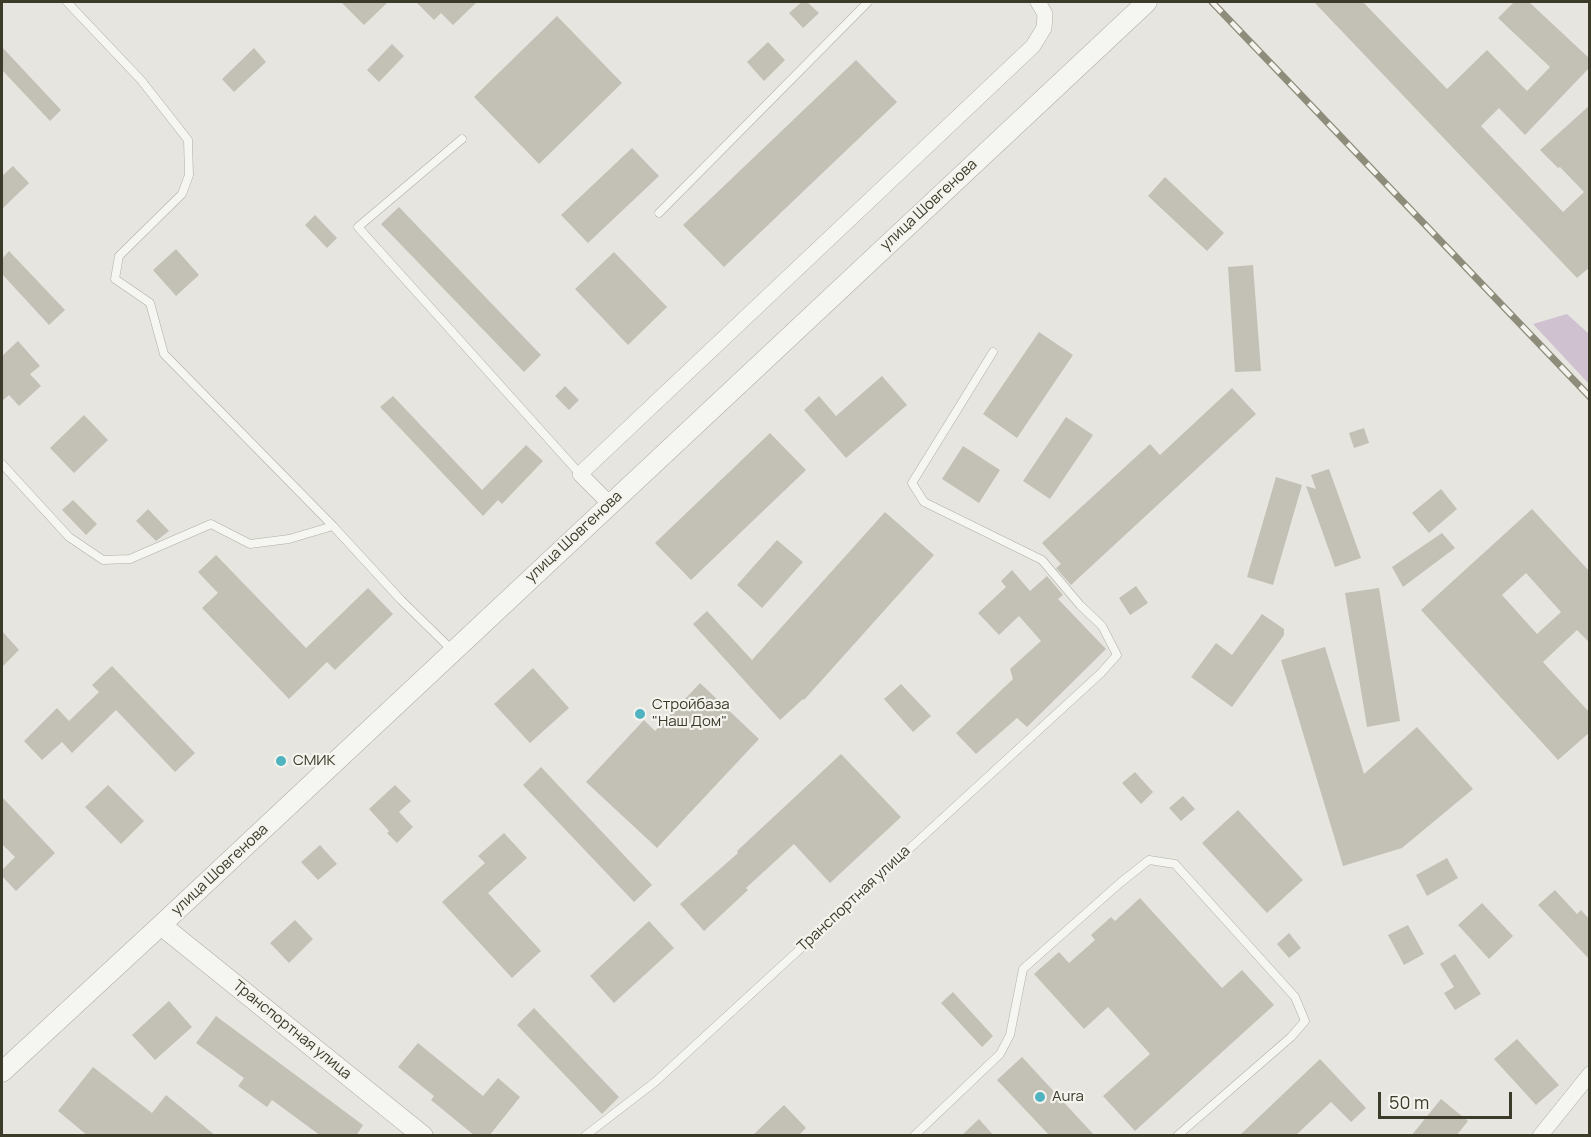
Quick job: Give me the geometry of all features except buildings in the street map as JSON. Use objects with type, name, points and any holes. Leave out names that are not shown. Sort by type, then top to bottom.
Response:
[{"type":"street","name":"улица Шовгенова","points":[[2,1072],[1147,2]]},
{"type":"street","points":[[610,504],[580,474],[1033,46],[1044,28],[1041,8]]},
{"type":"street","name":"Транспортная улица","points":[[161,925],[423,1136]]},
{"type":"street","points":[[1540,1136],[1590,1074]]},
{"type":"lane","points":[[67,2],[141,80],[188,140],[189,175],[182,194],[119,255],[115,279],[150,303],[164,354],[453,651]]},
{"type":"lane","points":[[659,213],[868,2]]},
{"type":"lane","points":[[462,139],[358,227],[580,474]]},
{"type":"lane","name":"Транспортная улица","points":[[585,1136],[655,1082],[1101,673],[1117,655],[1102,626],[1080,606],[1042,560],[924,502],[912,483],[993,352]]},
{"type":"lane","points":[[2,464],[69,537],[102,560],[130,559],[211,524],[250,544],[289,539],[333,526]]},
{"type":"lane","points":[[914,1136],[1000,1054],[1010,1035],[1023,969],[1149,860],[1175,864],[1295,997],[1305,1021],[1291,1037],[1177,1136]]},
{"type":"shaded area","points":[[1567,314],[1589,334],[1589,384],[1533,324]]},
{"type":"railway","points":[[1212,2],[1590,397]]},
{"type":"place","name":"Стройбаза \"Наш Дом\"","points":[[640,714]]},
{"type":"place","name":"СМИК","points":[[281,761]]},
{"type":"place","name":"Aura","points":[[1040,1097]]}]
